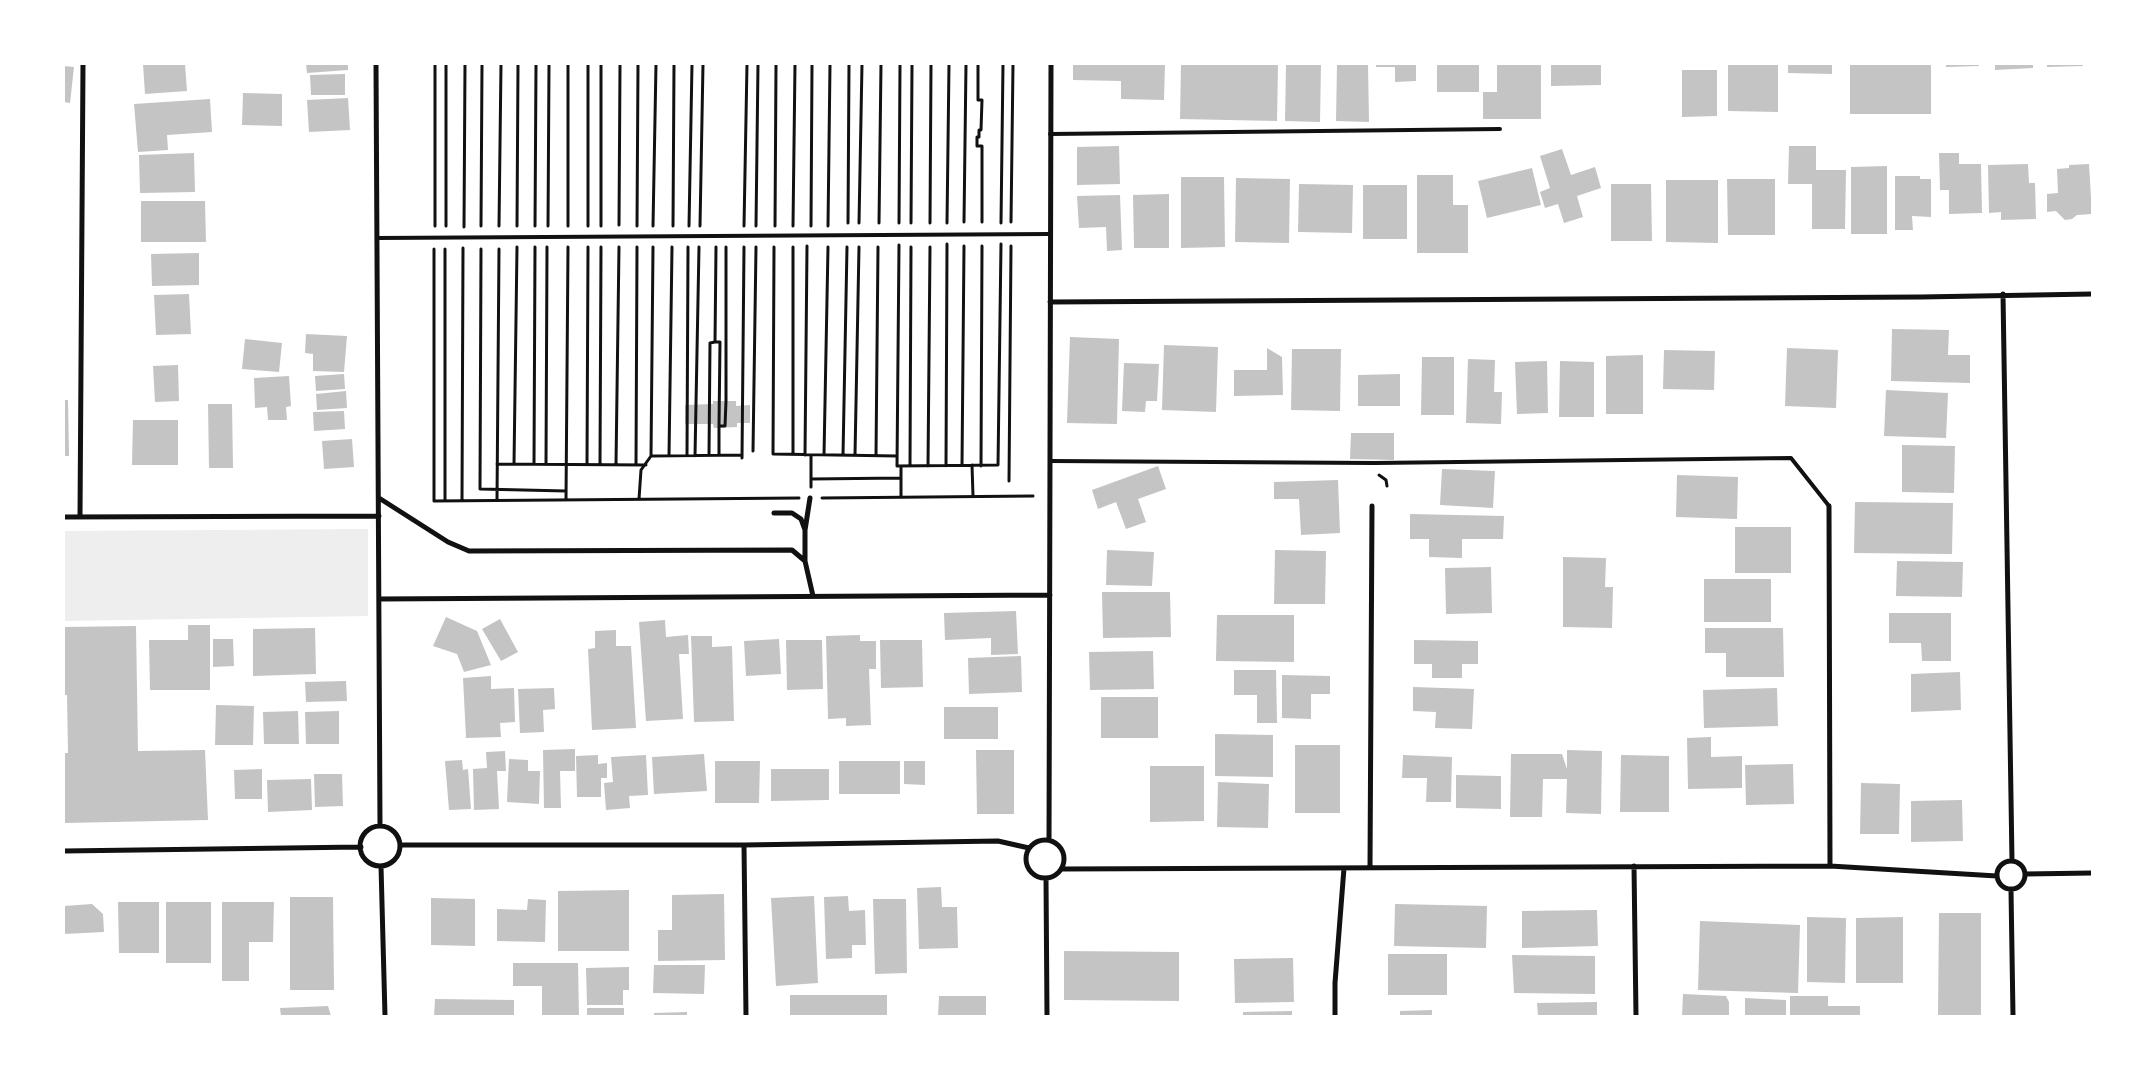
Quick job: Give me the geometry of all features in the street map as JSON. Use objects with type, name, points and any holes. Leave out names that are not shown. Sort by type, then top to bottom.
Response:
[{"type":"street","points":[[80,517],[83,64]]},
{"type":"street","points":[[376,64],[380,826]]},
{"type":"street","points":[[1049,840],[1050,64]]},
{"type":"street","points":[[2003,294],[2012,861]]},
{"type":"street","points":[[1050,302],[1911,297],[2092,294]]},
{"type":"street","points":[[379,498],[448,542],[469,551],[792,550],[806,561]]},
{"type":"street","points":[[810,498],[805,530],[806,561],[814,596]]},
{"type":"street","points":[[1370,867],[1372,506]]},
{"type":"street","points":[[1828,506],[1830,866]]},
{"type":"street","points":[[774,513],[792,512],[800,519],[805,530]]},
{"type":"street","points":[[64,517],[379,516]]},
{"type":"street","points":[[379,599],[1050,595]]},
{"type":"street","points":[[374,826],[380,826],[387,826],[397,833],[400,852],[393,863],[375,866],[364,859],[361,847],[363,834],[374,826]]},
{"type":"street","points":[[1049,840],[1059,846],[1064,862],[1062,869],[1058,874],[1046,878],[1034,875],[1027,866],[1026,859],[1029,848],[1038,841],[1049,840]]},
{"type":"street","points":[[400,845],[744,845],[998,841],[1029,848]]},
{"type":"street","points":[[744,845],[746,1016]]},
{"type":"street","points":[[64,851],[361,847]]},
{"type":"street","points":[[2012,861],[2020,864],[2025,874],[2020,887],[2010,890],[2003,887],[1997,876],[2003,864],[2012,861]]},
{"type":"street","points":[[381,866],[385,1016]]},
{"type":"street","points":[[1634,866],[1636,1016]]},
{"type":"street","points":[[1062,869],[1830,866],[1997,876]]},
{"type":"street","points":[[1336,1016],[1335,983],[1344,868]]},
{"type":"street","points":[[2025,874],[2092,873]]},
{"type":"street","points":[[1046,878],[1047,1016]]},
{"type":"street","points":[[2010,890],[2013,1016]]},
{"type":"lane","points":[[1050,134],[1500,129]]},
{"type":"lane","points":[[377,238],[1049,234]]},
{"type":"lane","points":[[1050,461],[1375,463],[1791,458],[1828,506]]},
{"type":"path","points":[[435,64],[434,501],[1033,496]]},
{"type":"path","points":[[445,501],[446,64]]},
{"type":"path","points":[[462,500],[465,64]]},
{"type":"path","points":[[482,64],[480,489],[566,491]]},
{"type":"path","points":[[497,500],[501,64]]},
{"type":"path","points":[[514,464],[518,64]]},
{"type":"path","points":[[534,464],[536,64]]},
{"type":"path","points":[[546,464],[549,64]]},
{"type":"path","points":[[566,500],[568,64]]},
{"type":"path","points":[[587,464],[588,64]]},
{"type":"path","points":[[600,464],[601,64]]},
{"type":"path","points":[[616,464],[620,64]]},
{"type":"path","points":[[636,465],[638,64]]},
{"type":"path","points":[[639,499],[641,470],[651,456],[656,64]]},
{"type":"path","points":[[669,456],[674,64]]},
{"type":"path","points":[[687,456],[688,236],[692,64]]},
{"type":"path","points":[[695,456],[703,64]]},
{"type":"path","points":[[651,456],[742,456],[747,64]]},
{"type":"path","points":[[753,451],[758,64]]},
{"type":"path","points":[[776,64],[773,454],[897,456]]},
{"type":"path","points":[[793,454],[795,64]]},
{"type":"path","points":[[805,455],[807,243],[810,236],[812,64]]},
{"type":"path","points":[[824,455],[830,64]]},
{"type":"path","points":[[843,455],[850,64]]},
{"type":"path","points":[[855,455],[862,64]]},
{"type":"path","points":[[876,456],[881,64]]},
{"type":"path","points":[[900,64],[897,466],[998,465],[1002,64]]},
{"type":"path","points":[[910,466],[912,64]]},
{"type":"path","points":[[928,466],[931,64]]},
{"type":"path","points":[[946,466],[949,64]]},
{"type":"path","points":[[962,466],[966,64]]},
{"type":"path","points":[[978,64],[978,100],[982,100],[981,130],[979,130],[979,137],[977,138],[977,146],[982,146],[981,466]]},
{"type":"path","points":[[1009,481],[1013,64]]},
{"type":"path","points":[[715,342],[716,236]]},
{"type":"path","points":[[719,426],[725,426],[726,401],[726,236]]},
{"type":"path","points":[[709,455],[710,343],[720,342],[720,455]]},
{"type":"path","points":[[810,498],[811,455]]},
{"type":"path","points":[[498,464],[646,465]]},
{"type":"path","points":[[972,465],[973,496]]},
{"type":"path","points":[[901,466],[901,497]]},
{"type":"path","points":[[811,479],[901,478]]},
{"type":"shaded area","points":[[368,529],[368,616],[64,621],[64,531]]},
{"type":"building","points":[[143,64],[185,64],[187,91],[145,94]]},
{"type":"building","points":[[306,64],[348,64],[348,70],[307,73]]},
{"type":"building","points":[[1073,64],[1165,64],[1164,100],[1121,99],[1121,81],[1073,80]]},
{"type":"building","points":[[1181,64],[1278,64],[1277,121],[1180,119]]},
{"type":"building","points":[[1286,64],[1321,64],[1320,122],[1285,121]]},
{"type":"building","points":[[1337,64],[1368,64],[1369,122],[1336,121]]},
{"type":"building","points":[[1376,64],[1416,64],[1416,81],[1395,82],[1395,67],[1376,67]]},
{"type":"building","points":[[1437,64],[1479,64],[1479,92],[1437,92]]},
{"type":"building","points":[[1497,64],[1541,64],[1541,119],[1483,119],[1483,92],[1497,92]]},
{"type":"building","points":[[1551,64],[1601,64],[1601,85],[1551,86]]},
{"type":"building","points":[[1728,64],[1778,64],[1778,112],[1728,111]]},
{"type":"building","points":[[1788,64],[1832,64],[1832,74],[1788,73]]},
{"type":"building","points":[[1850,64],[1931,64],[1931,114],[1850,114]]},
{"type":"building","points":[[1946,64],[1979,64],[1979,66],[1946,67]]},
{"type":"building","points":[[1995,64],[2033,64],[2033,68],[1995,70]]},
{"type":"building","points":[[2047,64],[2083,64],[2083,66],[2047,67]]},
{"type":"building","points":[[64,66],[74,67],[70,103],[64,102]]},
{"type":"building","points":[[1682,70],[1717,70],[1717,116],[1682,117]]},
{"type":"building","points":[[345,74],[345,95],[311,95],[310,75]]},
{"type":"building","points":[[243,93],[282,94],[282,126],[242,125]]},
{"type":"building","points":[[348,98],[350,130],[309,132],[307,100]]},
{"type":"building","points":[[210,99],[212,132],[167,135],[168,150],[138,152],[134,104]]},
{"type":"building","points":[[1119,146],[1120,184],[1077,185],[1077,147]]},
{"type":"building","points":[[1789,146],[1816,146],[1816,170],[1846,170],[1845,229],[1812,229],[1812,184],[1788,184]]},
{"type":"building","points":[[1562,149],[1571,175],[1595,167],[1601,188],[1577,196],[1583,217],[1564,223],[1558,204],[1545,208],[1540,192],[1550,188],[1540,156]]},
{"type":"building","points":[[194,153],[195,192],[140,193],[139,155]]},
{"type":"building","points":[[1939,153],[1959,153],[1959,164],[1981,164],[1982,213],[1949,214],[1949,190],[1940,190]]},
{"type":"building","points":[[2028,164],[2029,183],[2035,183],[2036,219],[2001,220],[2001,212],[1989,213],[1988,165]]},
{"type":"building","points":[[2089,164],[2092,214],[2077,215],[2072,219],[2065,220],[2056,211],[2047,212],[2047,194],[2058,193],[2057,169],[2069,168],[2069,165]]},
{"type":"building","points":[[1887,166],[1887,234],[1851,234],[1851,167]]},
{"type":"building","points":[[1532,168],[1541,205],[1487,218],[1478,181]]},
{"type":"building","points":[[1417,175],[1453,175],[1453,205],[1468,205],[1468,253],[1417,253]]},
{"type":"building","points":[[1895,176],[1920,176],[1920,179],[1931,179],[1931,217],[1912,216],[1913,230],[1895,230]]},
{"type":"building","points":[[1181,177],[1224,177],[1225,247],[1181,248]]},
{"type":"building","points":[[1236,178],[1290,179],[1289,243],[1235,242]]},
{"type":"building","points":[[1727,179],[1775,179],[1775,235],[1728,235]]},
{"type":"building","points":[[1666,180],[1718,180],[1718,243],[1666,242]]},
{"type":"building","points":[[1299,184],[1353,185],[1352,233],[1298,232]]},
{"type":"building","points":[[1611,184],[1651,184],[1652,241],[1611,241]]},
{"type":"building","points":[[1363,185],[1407,185],[1407,239],[1363,239]]},
{"type":"building","points":[[1169,194],[1169,248],[1134,248],[1133,195]]},
{"type":"building","points":[[1120,195],[1122,250],[1107,251],[1106,227],[1079,228],[1077,196]]},
{"type":"building","points":[[141,201],[205,201],[206,242],[141,242]]},
{"type":"building","points":[[199,253],[199,285],[152,286],[151,254]]},
{"type":"building","points":[[189,294],[191,334],[156,335],[154,295]]},
{"type":"building","points":[[1892,329],[1949,330],[1948,355],[1970,355],[1970,383],[1891,381]]},
{"type":"building","points":[[306,334],[347,336],[344,372],[313,371],[313,354],[305,353]]},
{"type":"building","points":[[1070,337],[1119,339],[1117,424],[1067,423]]},
{"type":"building","points":[[245,339],[282,343],[279,372],[242,369]]},
{"type":"building","points":[[1164,345],[1218,347],[1216,412],[1162,410]]},
{"type":"building","points":[[1267,348],[1282,357],[1283,395],[1234,396],[1234,370],[1267,370]]},
{"type":"building","points":[[1787,348],[1838,350],[1836,408],[1785,406]]},
{"type":"building","points":[[1292,349],[1341,349],[1340,411],[1291,410]]},
{"type":"building","points":[[1664,350],[1715,351],[1714,390],[1663,389]]},
{"type":"building","points":[[1643,355],[1643,414],[1606,414],[1606,356]]},
{"type":"building","points":[[1422,357],[1454,357],[1454,415],[1421,415]]},
{"type":"building","points":[[1468,359],[1495,360],[1494,392],[1502,392],[1501,424],[1466,423]]},
{"type":"building","points":[[1547,361],[1548,413],[1517,414],[1515,362]]},
{"type":"building","points":[[1560,361],[1594,362],[1594,417],[1559,417]]},
{"type":"building","points":[[1124,363],[1159,364],[1157,401],[1146,401],[1145,412],[1122,411]]},
{"type":"building","points":[[178,365],[179,401],[155,402],[153,366]]},
{"type":"building","points":[[344,374],[345,389],[316,391],[315,376]]},
{"type":"building","points":[[1400,374],[1400,406],[1358,406],[1358,375]]},
{"type":"building","points":[[289,376],[291,406],[286,407],[287,420],[268,420],[267,407],[255,408],[254,378]]},
{"type":"building","points":[[1886,390],[1948,393],[1946,438],[1884,436]]},
{"type":"building","points":[[346,391],[347,408],[317,410],[316,394]]},
{"type":"building","points":[[64,400],[68,400],[69,456],[64,456]]},
{"type":"building","points":[[713,401],[736,401],[736,406],[750,405],[750,423],[737,423],[737,427],[714,428],[713,424],[685,424],[685,405],[713,404]]},
{"type":"building","points":[[208,404],[232,404],[233,468],[209,468]]},
{"type":"building","points":[[344,411],[345,429],[314,431],[313,412]]},
{"type":"building","points":[[133,420],[178,420],[178,465],[132,465]]},
{"type":"building","points":[[1351,433],[1394,433],[1394,460],[1350,459]]},
{"type":"building","points":[[352,439],[354,467],[324,469],[322,441]]},
{"type":"building","points":[[1902,445],[1955,446],[1954,493],[1902,492]]},
{"type":"building","points":[[1158,466],[1166,489],[1138,499],[1146,522],[1126,529],[1116,502],[1098,509],[1092,490]]},
{"type":"building","points":[[1442,469],[1495,471],[1493,508],[1440,505]]},
{"type":"building","points":[[1677,475],[1738,477],[1737,519],[1676,517]]},
{"type":"building","points":[[1338,480],[1340,533],[1301,535],[1299,499],[1274,499],[1274,482]]},
{"type":"building","points":[[1855,502],[1953,503],[1952,554],[1854,553]]},
{"type":"building","points":[[1410,514],[1504,516],[1503,539],[1462,539],[1462,558],[1429,557],[1429,539],[1410,539]]},
{"type":"building","points":[[1735,527],[1791,527],[1791,573],[1735,573]]},
{"type":"building","points":[[1107,550],[1154,552],[1152,586],[1106,585]]},
{"type":"building","points":[[1275,550],[1326,551],[1325,604],[1274,604]]},
{"type":"building","points":[[1563,557],[1606,558],[1605,587],[1613,587],[1612,628],[1563,627]]},
{"type":"building","points":[[1897,561],[1963,562],[1962,597],[1896,596]]},
{"type":"building","points":[[1491,567],[1492,613],[1446,614],[1445,568]]},
{"type":"building","points":[[1704,579],[1771,579],[1771,622],[1704,622]]},
{"type":"building","points":[[1102,592],[1170,592],[1171,637],[1103,638]]},
{"type":"building","points":[[1016,611],[1018,654],[991,655],[991,638],[945,640],[944,613]]},
{"type":"building","points":[[1889,613],[1951,613],[1951,661],[1922,661],[1921,643],[1889,643]]},
{"type":"building","points":[[1217,615],[1294,615],[1294,662],[1216,661]]},
{"type":"building","points":[[446,617],[477,631],[491,665],[464,672],[457,654],[433,646]]},
{"type":"building","points":[[500,619],[518,652],[501,661],[482,629]]},
{"type":"building","points":[[665,620],[666,637],[688,635],[689,654],[679,654],[683,719],[646,721],[639,622]]},
{"type":"building","points":[[188,625],[210,625],[210,690],[150,690],[149,640],[188,640]]},
{"type":"building","points":[[136,626],[138,751],[205,750],[208,820],[64,823],[64,753],[68,753],[67,695],[64,695],[64,627]]},
{"type":"building","points":[[315,628],[316,674],[253,676],[253,629]]},
{"type":"building","points":[[1705,628],[1783,628],[1784,677],[1726,677],[1726,653],[1705,653]]},
{"type":"building","points":[[616,630],[616,646],[631,646],[636,728],[592,730],[588,649],[595,648],[595,631]]},
{"type":"building","points":[[860,635],[860,641],[876,641],[876,669],[869,669],[871,725],[846,726],[846,718],[828,719],[826,636]]},
{"type":"building","points":[[691,636],[712,636],[712,647],[732,646],[734,721],[694,722]]},
{"type":"building","points":[[213,639],[233,639],[234,666],[213,667]]},
{"type":"building","points":[[779,639],[781,674],[746,676],[744,641]]},
{"type":"building","points":[[786,640],[822,640],[823,689],[787,690]]},
{"type":"building","points":[[880,640],[922,640],[923,687],[881,688]]},
{"type":"building","points":[[1414,640],[1478,641],[1478,664],[1462,664],[1462,678],[1432,678],[1432,664],[1414,664]]},
{"type":"building","points":[[1153,651],[1154,689],[1090,690],[1089,652]]},
{"type":"building","points":[[1021,656],[1022,692],[969,694],[968,658]]},
{"type":"building","points":[[1234,670],[1276,670],[1277,723],[1257,723],[1257,695],[1234,695]]},
{"type":"building","points":[[1960,672],[1961,710],[1911,712],[1911,674]]},
{"type":"building","points":[[1282,675],[1330,676],[1330,694],[1311,694],[1311,719],[1282,718]]},
{"type":"building","points":[[491,676],[491,689],[514,688],[515,722],[500,723],[501,737],[466,738],[463,678]]},
{"type":"building","points":[[346,681],[347,701],[306,702],[305,682]]},
{"type":"building","points":[[1413,687],[1474,689],[1472,729],[1435,728],[1436,712],[1413,711]]},
{"type":"building","points":[[554,688],[555,709],[543,710],[544,732],[520,733],[518,689]]},
{"type":"building","points":[[1777,688],[1778,726],[1704,728],[1703,690]]},
{"type":"building","points":[[1101,697],[1158,697],[1158,738],[1101,738]]},
{"type":"building","points":[[216,705],[254,706],[253,745],[215,745]]},
{"type":"building","points":[[944,707],[998,707],[998,739],[944,739]]},
{"type":"building","points":[[298,711],[299,744],[264,744],[263,712]]},
{"type":"building","points":[[339,711],[339,744],[306,744],[305,712]]},
{"type":"building","points":[[1215,734],[1273,735],[1273,777],[1215,776]]},
{"type":"building","points":[[1711,737],[1711,757],[1742,756],[1742,788],[1688,789],[1687,738]]},
{"type":"building","points":[[1295,745],[1340,745],[1340,813],[1295,813]]},
{"type":"building","points":[[575,749],[575,771],[560,771],[561,808],[544,808],[543,750]]},
{"type":"building","points":[[976,750],[1014,750],[1014,814],[977,814]]},
{"type":"building","points":[[1567,750],[1602,751],[1601,814],[1566,813],[1567,779],[1543,779],[1542,817],[1510,817],[1511,754],[1562,754],[1567,769]]},
{"type":"building","points":[[505,751],[506,771],[497,771],[499,809],[474,810],[473,769],[487,768],[486,752]]},
{"type":"building","points":[[704,754],[707,791],[654,794],[652,757]]},
{"type":"building","points":[[598,755],[598,764],[607,763],[607,778],[601,778],[601,797],[577,797],[576,756]]},
{"type":"building","points":[[646,755],[648,795],[629,796],[630,808],[606,810],[604,783],[613,782],[611,757]]},
{"type":"building","points":[[1403,755],[1452,757],[1451,802],[1426,802],[1427,778],[1402,778]]},
{"type":"building","points":[[1621,755],[1669,756],[1669,812],[1620,812]]},
{"type":"building","points":[[509,759],[528,760],[528,771],[540,771],[539,804],[507,802]]},
{"type":"building","points":[[462,760],[463,770],[468,769],[471,809],[449,810],[445,761]]},
{"type":"building","points":[[715,761],[760,761],[759,803],[715,803]]},
{"type":"building","points":[[839,761],[900,761],[900,794],[839,794]]},
{"type":"building","points":[[904,761],[925,761],[925,785],[904,784]]},
{"type":"building","points":[[1793,764],[1794,804],[1746,805],[1745,765]]},
{"type":"building","points":[[1150,766],[1204,766],[1204,821],[1150,822]]},
{"type":"building","points":[[262,769],[262,799],[235,799],[234,770]]},
{"type":"building","points":[[771,769],[829,769],[829,800],[771,801]]},
{"type":"building","points":[[314,774],[342,774],[343,806],[315,807]]},
{"type":"building","points":[[1456,775],[1501,776],[1501,809],[1456,808]]},
{"type":"building","points":[[311,779],[312,810],[268,812],[267,780]]},
{"type":"building","points":[[1218,782],[1269,784],[1268,828],[1217,827]]},
{"type":"building","points":[[1861,783],[1900,784],[1899,834],[1860,834]]},
{"type":"building","points":[[1962,800],[1963,841],[1911,842],[1911,801]]},
{"type":"building","points":[[941,887],[942,907],[957,907],[958,948],[919,949],[917,888]]},
{"type":"building","points":[[629,890],[629,951],[558,951],[558,891]]},
{"type":"building","points":[[724,894],[725,960],[658,961],[658,930],[672,930],[672,895]]},
{"type":"building","points":[[814,896],[818,983],[776,986],[771,898]]},
{"type":"building","points":[[848,896],[849,911],[865,910],[866,945],[852,945],[852,958],[826,959],[824,897]]},
{"type":"building","points":[[290,897],[333,897],[334,990],[290,990]]},
{"type":"building","points":[[431,898],[475,899],[475,946],[431,945]]},
{"type":"building","points":[[528,899],[546,900],[545,942],[497,941],[497,909],[527,910]]},
{"type":"building","points":[[873,899],[906,899],[907,973],[875,974]]},
{"type":"building","points":[[118,902],[159,902],[159,953],[119,953]]},
{"type":"building","points":[[166,902],[211,902],[211,963],[166,963]]},
{"type":"building","points":[[222,902],[274,902],[273,942],[249,942],[249,981],[222,981]]},
{"type":"building","points":[[92,904],[103,914],[104,932],[64,934],[64,906]]},
{"type":"building","points":[[1395,904],[1487,906],[1486,948],[1394,946]]},
{"type":"building","points":[[1597,910],[1598,946],[1522,948],[1522,911]]},
{"type":"building","points":[[1939,913],[1981,913],[1981,1016],[1938,1016]]},
{"type":"building","points":[[1807,917],[1846,918],[1845,983],[1807,982]]},
{"type":"building","points":[[1903,917],[1903,983],[1856,983],[1856,918]]},
{"type":"building","points":[[1700,921],[1800,925],[1798,993],[1698,990]]},
{"type":"building","points":[[1064,951],[1179,952],[1179,1001],[1064,1000]]},
{"type":"building","points":[[1388,954],[1447,954],[1447,995],[1388,995]]},
{"type":"building","points":[[1512,955],[1595,956],[1595,994],[1514,993]]},
{"type":"building","points":[[1293,958],[1294,1002],[1235,1003],[1234,959]]},
{"type":"building","points":[[513,963],[578,963],[579,1016],[542,1016],[542,986],[513,986]]},
{"type":"building","points":[[654,965],[705,965],[704,994],[653,993]]},
{"type":"building","points":[[629,967],[629,990],[623,990],[623,1005],[587,1005],[586,968]]},
{"type":"building","points":[[1683,994],[1726,996],[1729,1002],[1729,1016],[1682,1016]]},
{"type":"building","points":[[790,995],[887,995],[887,1016],[790,1016]]},
{"type":"building","points":[[939,996],[986,996],[986,1016],[938,1016]]},
{"type":"building","points":[[1790,996],[1828,996],[1828,1006],[1860,1006],[1860,1016],[1790,1016]]},
{"type":"building","points":[[1745,998],[1786,1000],[1786,1016],[1745,1016]]},
{"type":"building","points":[[435,999],[514,1000],[514,1016],[434,1016]]},
{"type":"building","points":[[1597,1002],[1597,1016],[1538,1016],[1537,1003]]},
{"type":"building","points":[[328,1006],[331,1016],[281,1016],[280,1008]]},
{"type":"building","points":[[587,1008],[624,1008],[624,1016],[587,1016]]},
{"type":"building","points":[[1432,1010],[1432,1016],[1400,1016],[1400,1011]]},
{"type":"building","points":[[1292,1011],[1292,1016],[1243,1016],[1243,1012]]},
{"type":"building","points":[[687,1012],[687,1016],[654,1016],[654,1013]]}]
